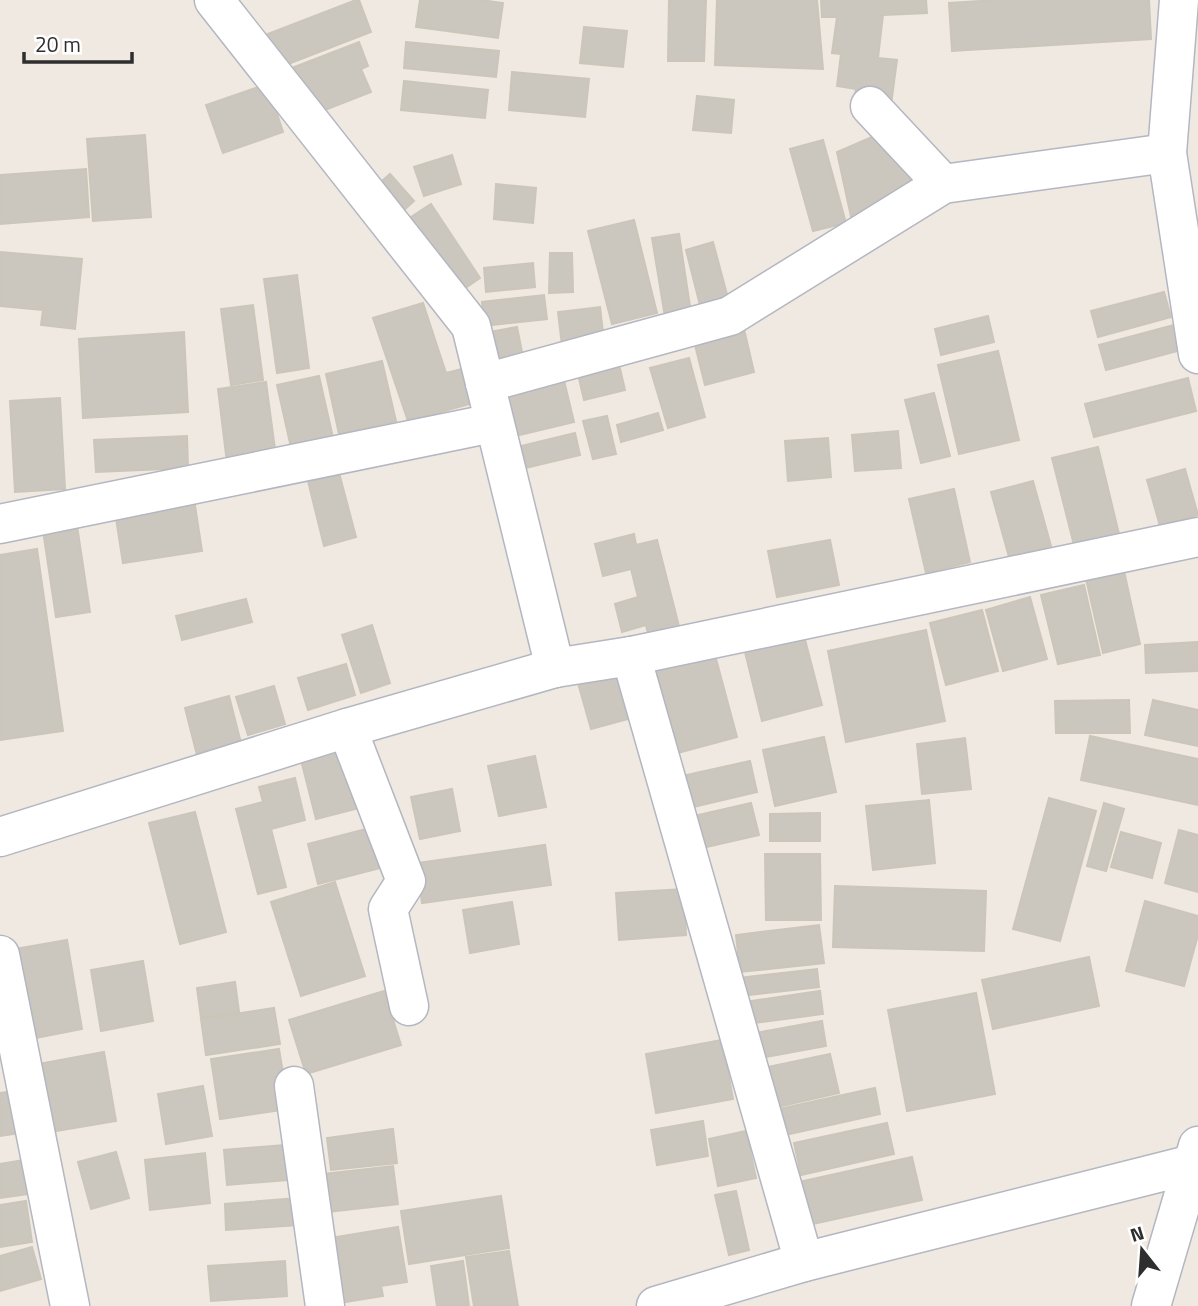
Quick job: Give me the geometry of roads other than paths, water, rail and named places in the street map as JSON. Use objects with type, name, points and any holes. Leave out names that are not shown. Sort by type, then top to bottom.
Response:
[{"type":"street","points":[[214,0],[471,326],[555,668]]},
{"type":"street","points":[[1179,0],[1167,153],[1198,354]]},
{"type":"street","points":[[870,106],[943,184]]},
{"type":"street","points":[[485,383],[730,316],[943,184],[1167,153]]},
{"type":"street","points":[[0,524],[493,423]]},
{"type":"street","points":[[0,837],[347,728],[555,668],[631,656],[1198,537]]},
{"type":"street","points":[[631,656],[804,1262]]},
{"type":"street","points":[[347,728],[406,881],[388,909],[409,1006]]},
{"type":"street","points":[[0,955],[70,1306]]},
{"type":"street","points":[[294,1086],[325,1306]]},
{"type":"street","points":[[656,1306],[804,1262],[1195,1155]]},
{"type":"street","points":[[1152,1306],[1195,1155]]}]
